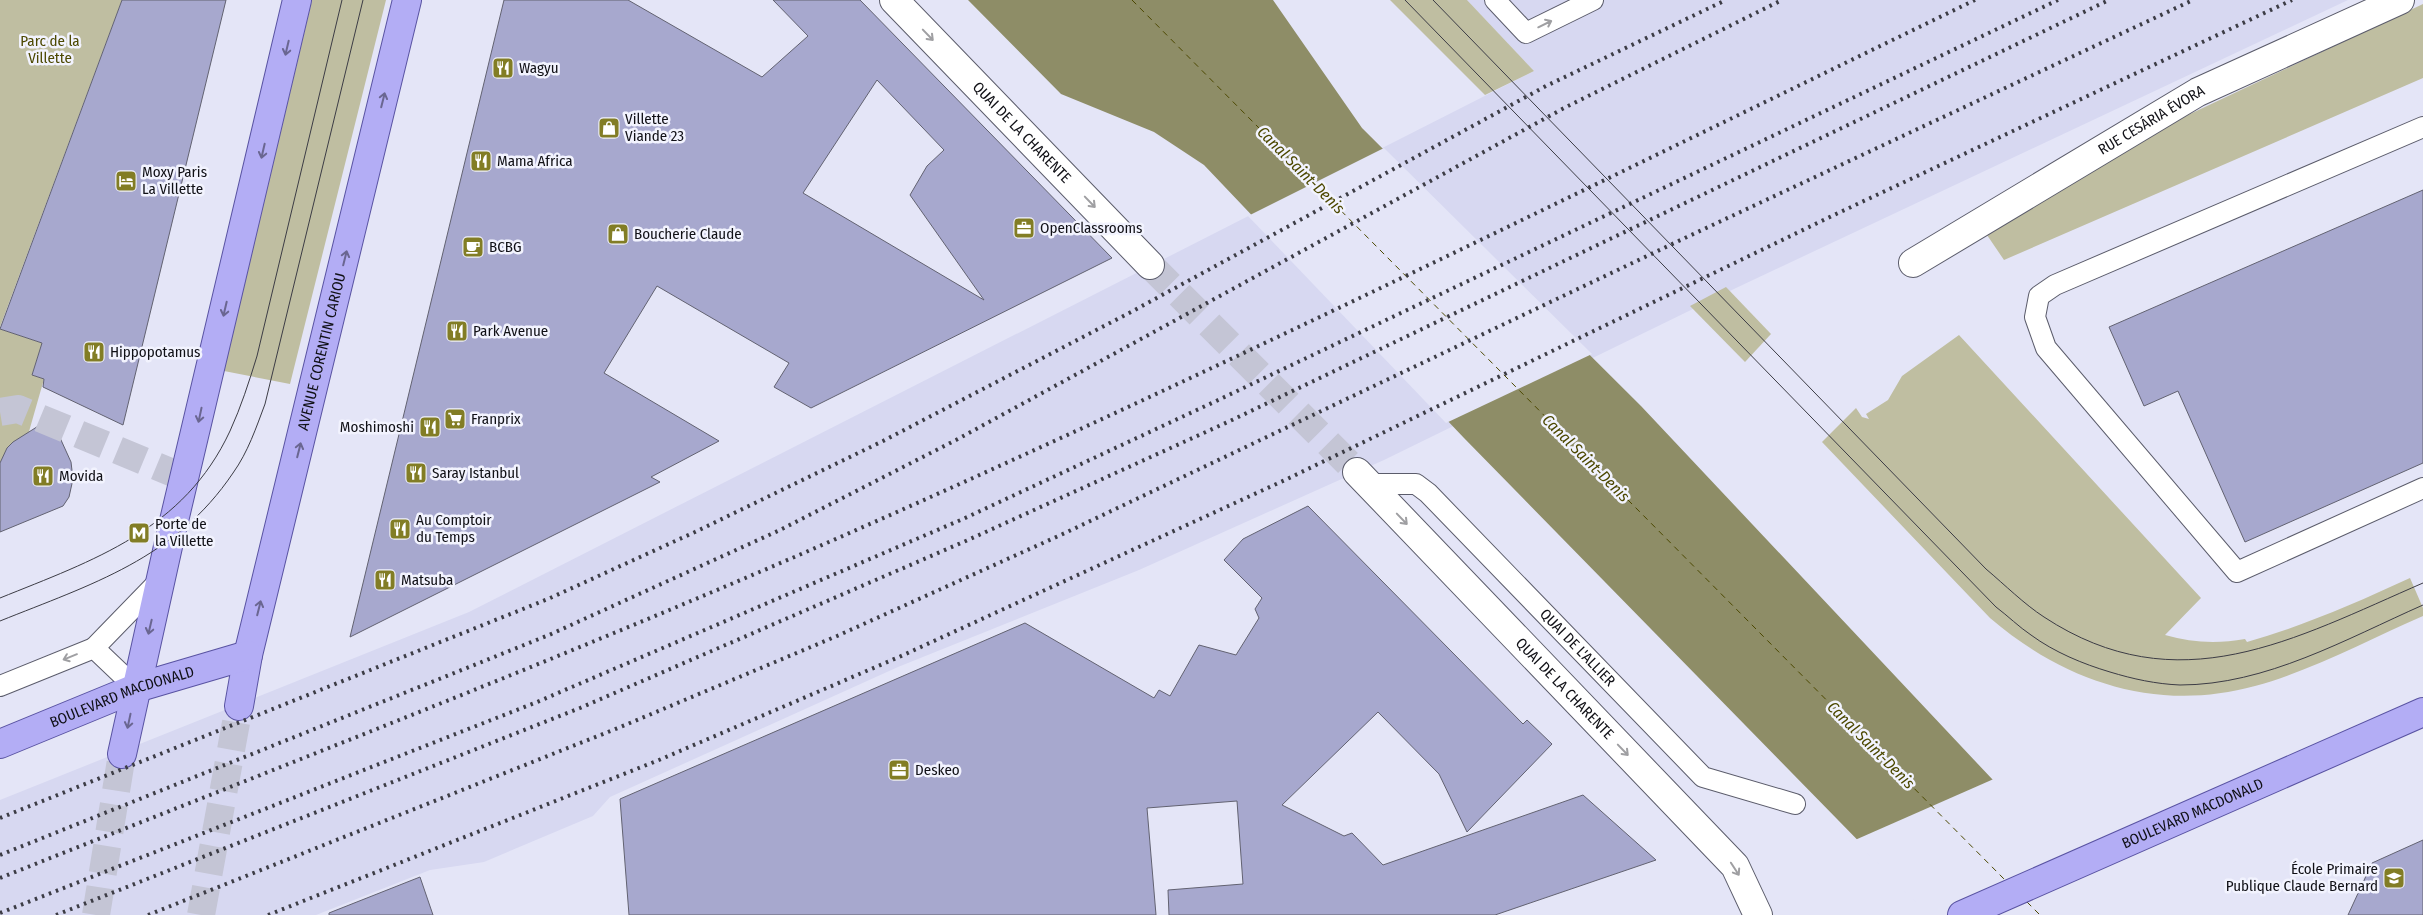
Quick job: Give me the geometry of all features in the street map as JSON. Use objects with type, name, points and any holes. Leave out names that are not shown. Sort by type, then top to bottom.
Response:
[{"type":"main road","points":[[122,754],[160,580],[297,0]]},
{"type":"main road","name":"AVENUE CORENTIN CARIOU","points":[[239,706],[248,655],[407,0]]},
{"type":"main road","name":"BOULEVARD MACDONALD","points":[[0,744],[136,688],[248,655]]},
{"type":"main road","name":"BOULEVARD MACDONALD","points":[[1962,915],[2423,712]]},
{"type":"street","name":"QUAI DE LA CHARENTE","points":[[894,0],[1150,264]]},
{"type":"street","name":"RUE CESÁRIA ÉVORA","points":[[1912,263],[2198,92],[2400,0]]},
{"type":"street","name":"QUAI DE LA CHARENTE","points":[[1363,478],[1734,866],[1758,915]]},
{"type":"lane","points":[[1495,0],[1526,33],[1593,0]]},
{"type":"lane","points":[[2423,127],[2055,285],[2039,296],[2035,317],[2046,348],[2237,572],[2423,488]]},
{"type":"lane","name":"QUAI DE L'ALLIER","points":[[1363,478],[1416,484],[1428,493],[1703,777],[1795,804]]},
{"type":"lane","points":[[0,686],[94,648],[160,580]]},
{"type":"lane","points":[[94,648],[136,688]]},
{"type":"shaded area","points":[[1467,0],[2348,0],[1736,288],[1384,460],[1139,570],[898,667],[610,797],[593,816],[484,862],[430,870],[316,915],[0,915],[0,800],[469,612],[1534,71]]},
{"type":"green space","name":"Parc de la Villette","points":[[0,0],[122,0],[0,327]]},
{"type":"green space","points":[[312,0],[386,0],[290,384],[224,371]]},
{"type":"green space","points":[[1390,0],[1467,0],[1534,71],[1485,95]]},
{"type":"green space","points":[[2423,4],[2423,78],[2004,260],[1972,213],[2154,131]]},
{"type":"green space","points":[[1726,287],[1771,334],[1745,362],[1690,306]]},
{"type":"green space","points":[[0,329],[42,343],[32,375],[44,379],[28,435],[12,444],[0,463]]},
{"type":"green space","points":[[1959,335],[2201,598],[2165,635],[2195,641],[2225,642],[2245,639],[2247,642],[2329,613],[2410,578],[2423,608],[2423,616],[2298,672],[2255,686],[2219,693],[2183,696],[2148,693],[2114,686],[2081,675],[2049,659],[2019,640],[1990,618],[1822,442],[1856,408],[1862,417],[1869,419],[1866,414],[1888,400],[1902,376]]},
{"type":"water","name":"Canal Saint-Denis","points":[[968,0],[1273,0],[1362,128],[1641,406],[2120,915],[1931,915],[1464,438],[1204,165],[1154,132],[1061,94]]},
{"type":"pier","points":[[1384,148],[1592,354],[1446,423],[1248,216]]},
{"type":"pier","points":[[1996,778],[2123,915],[1928,915],[1855,840]]},
{"type":"building","points":[[122,0],[226,0],[123,425],[43,387],[44,379],[32,375],[42,343],[0,329]]},
{"type":"building","points":[[504,0],[628,0],[762,77],[808,36],[773,0],[860,0],[1112,258],[811,408],[774,387],[789,363],[657,286],[604,373],[719,441],[651,477],[660,482],[350,637]],"holes":[[[877,80],[944,150],[927,166],[910,195],[984,300],[803,193]]]},
{"type":"building","points":[[2423,190],[2423,463],[2245,542],[2178,391],[2144,406],[2109,327]]},
{"type":"building","points":[[51,418],[71,462],[73,479],[69,497],[63,506],[0,532],[0,463],[7,448],[13,442]]},
{"type":"building","points":[[1308,506],[1523,724],[1527,720],[1552,744],[1467,832],[1439,774],[1378,712],[1282,805],[1344,836],[1352,833],[1383,865],[1583,795],[1656,860],[1495,915],[1169,915],[1168,890],[1243,884],[1237,801],[1147,808],[1156,915],[629,915],[620,799],[1025,623],[1154,698],[1159,690],[1170,696],[1199,645],[1236,655],[1259,618],[1255,609],[1262,598],[1224,560],[1243,539]]},
{"type":"building","name":"École Primaire Publique Claude Bernard","points":[[2423,840],[2423,915],[2348,915],[2372,863]]},
{"type":"building","points":[[420,877],[433,915],[329,915],[329,913]]},
{"type":"ferry route","points":[[1132,0],[2007,882]]},
{"type":"ferry route","points":[[2027,902],[2040,915]]},
{"type":"tunnel","points":[[1150,265],[1357,472]]},
{"type":"tunnel","points":[[0,412],[18,409],[185,478]]},
{"type":"tunnel","points":[[201,915],[239,706]]},
{"type":"tunnel","points":[[96,915],[122,754]]},
{"type":"tram line","points":[[0,598],[102,555],[133,537],[162,517],[188,494],[211,465],[234,422],[257,356],[342,0]]},
{"type":"tram line","points":[[0,621],[99,581],[158,548],[185,527],[210,503],[243,457],[265,404],[363,0]]},
{"type":"tram line","points":[[1405,0],[1996,607],[2049,647],[2090,665],[2136,679],[2180,685],[2212,683],[2274,669],[2305,658],[2423,605]]},
{"type":"tram line","points":[[1433,0],[1986,569],[2044,617],[2093,643],[2142,657],[2189,660],[2235,654],[2282,642],[2423,583]]},
{"type":"railway","points":[[0,818],[548,599],[695,532],[883,441],[1131,312],[1546,86],[1726,0]]},
{"type":"railway","points":[[0,855],[549,635],[780,530],[956,440],[1566,107],[1782,0]]},
{"type":"railway","points":[[0,878],[606,636],[706,595],[954,487],[1393,282],[1975,0]]},
{"type":"railway","points":[[0,913],[537,702],[963,519],[1214,402],[2058,0]]},
{"type":"railway","points":[[56,915],[580,708],[968,540],[1230,421],[2109,0]]},
{"type":"railway","points":[[148,915],[618,728],[837,636],[1065,533],[1687,237],[2193,0]]},
{"type":"railway","points":[[268,915],[659,760],[899,657],[1285,480],[1834,215],[2292,0]]},
{"type":"place","name":"Wagyu","points":[[503,68]]},
{"type":"place","name":"Villette Viande 23","points":[[609,128]]},
{"type":"place","name":"Mama Africa","points":[[481,161]]},
{"type":"place","name":"Moxy Paris La Villette","points":[[126,181]]},
{"type":"place","name":"OpenClassrooms","points":[[1024,228]]},
{"type":"place","name":"Boucherie Claude","points":[[618,234]]},
{"type":"place","name":"BCBG","points":[[473,247]]},
{"type":"place","name":"Park Avenue","points":[[457,331]]},
{"type":"place","name":"Hippopotamus","points":[[94,352]]},
{"type":"place","name":"Franprix","points":[[455,419]]},
{"type":"place","name":"Moshimoshi","points":[[430,427]]},
{"type":"place","name":"Saray Istanbul","points":[[416,473]]},
{"type":"place","name":"Movida","points":[[43,476]]},
{"type":"place","name":"Au Comptoir du Temps","points":[[400,529]]},
{"type":"place","name":"Porte de la Villette","points":[[139,533]]},
{"type":"place","name":"Matsuba","points":[[385,580]]},
{"type":"place","name":"Deskeo","points":[[899,770]]},
{"type":"place","name":"École Primaire Publique Claude Bernard","points":[[2394,878]]}]
